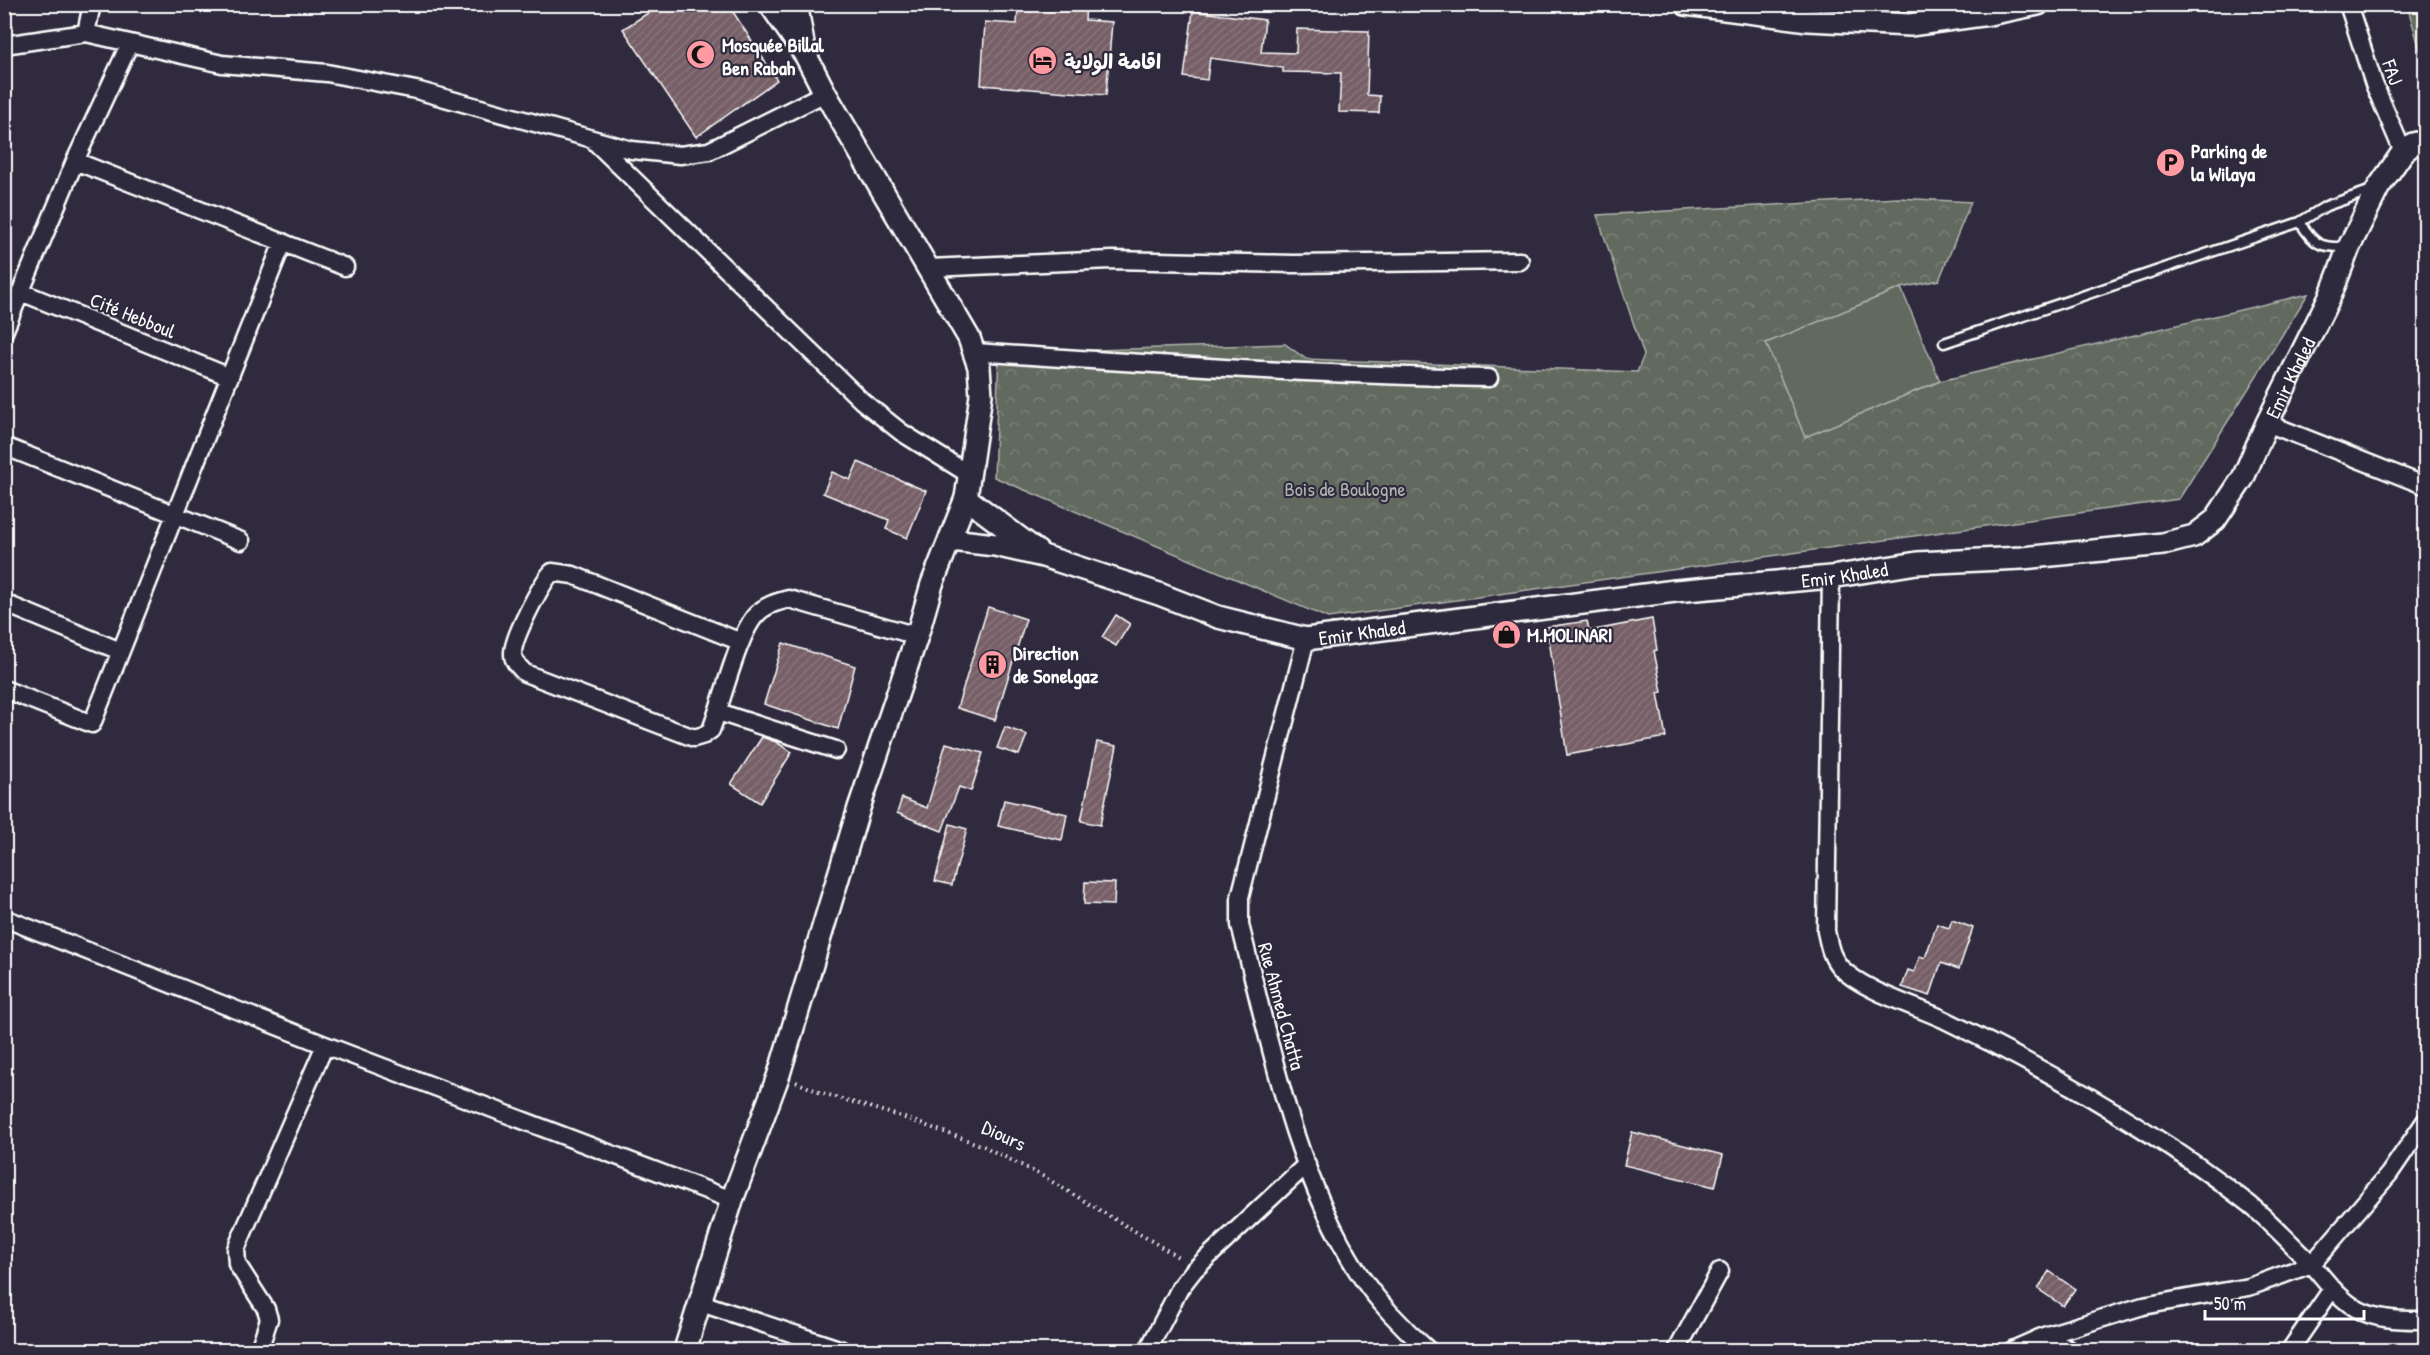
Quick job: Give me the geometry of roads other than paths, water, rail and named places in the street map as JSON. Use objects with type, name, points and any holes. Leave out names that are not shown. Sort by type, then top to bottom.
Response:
[{"type":"street","points":[[86,33],[92,4]]},
{"type":"street","points":[[685,1350],[732,1200],[779,1074],[859,808],[917,636],[932,584],[966,498],[981,395],[981,381],[975,352],[929,268],[825,93],[806,56],[770,4]]},
{"type":"street","points":[[1686,4],[1808,20],[1910,25],[1989,14],[2038,4]]},
{"type":"street","name":"FAJ","points":[[2348,4],[2373,84],[2403,152]]},
{"type":"street","points":[[800,8],[806,56]]},
{"type":"street","points":[[4,45],[86,33],[222,64],[327,73],[416,90],[632,150],[680,155],[710,151],[825,93]]},
{"type":"street","points":[[4,332],[75,161],[130,43]]},
{"type":"street","points":[[591,138],[862,401],[901,432],[970,475]]},
{"type":"street","name":"Emir Khaled","points":[[1043,556],[1159,594],[1218,617],[1306,639],[1675,591],[1831,577],[1917,563],[2022,558],[2163,544],[2194,536],[2214,520],[2243,478],[2267,423],[2331,294],[2349,247],[2378,188],[2403,152],[2413,144],[2426,141]]},
{"type":"street","points":[[75,161],[345,267]]},
{"type":"street","points":[[4,688],[92,724],[283,242]]},
{"type":"street","points":[[929,268],[1112,260],[1293,264],[1520,261]]},
{"type":"street","name":"Cité Hebboul","points":[[21,292],[230,377]]},
{"type":"street","points":[[975,352],[1254,370],[1489,378]]},
{"type":"street","points":[[2267,423],[2426,486]]},
{"type":"street","points":[[4,446],[241,541]]},
{"type":"street","points":[[966,498],[1043,556]]},
{"type":"street","points":[[951,540],[995,545],[1043,556]]},
{"type":"street","points":[[741,642],[573,575],[552,572],[543,581],[512,651],[514,662],[525,673],[694,738],[711,730],[741,642],[755,616],[772,603],[789,599],[917,636]]},
{"type":"street","points":[[1831,577],[1826,931],[1832,954],[1841,969],[1860,982],[1942,1019],[2049,1074],[2131,1120],[2250,1206],[2312,1263],[2332,1289],[2355,1310],[2376,1317],[2426,1320]]},
{"type":"street","points":[[4,603],[120,651]]},
{"type":"street","name":"Rue Ahmed Chatta","points":[[1306,639],[1240,897],[1240,925],[1275,1064],[1306,1164],[1325,1209],[1360,1275],[1392,1313],[1428,1350]]},
{"type":"street","points":[[718,712],[836,750]]},
{"type":"street","points":[[4,918],[325,1045],[732,1200]]},
{"type":"street","points":[[259,1350],[268,1319],[266,1309],[237,1264],[236,1250],[325,1045]]},
{"type":"street","points":[[2012,1350],[2044,1335],[2143,1306],[2249,1287],[2312,1263],[2389,1174],[2426,1120]]},
{"type":"street","points":[[1149,1350],[1180,1288],[1194,1270],[1306,1164]]},
{"type":"street","points":[[1677,1350],[1720,1271]]},
{"type":"street","points":[[2290,1350],[2332,1289]]},
{"type":"street","points":[[701,1303],[842,1350]]},
{"type":"street","points":[[2044,1335],[2069,1350]]},
{"type":"lane","points":[[1944,343],[2300,222],[2326,206],[2378,188]]},
{"type":"lane","points":[[2300,222],[2312,241],[2329,248],[2349,247]]},
{"type":"place","name":"Mosquée Billal Ben Rabah","points":[[701,55]]},
{"type":"place","name":"اقامة الولاية","points":[[1043,61]]},
{"type":"place","name":"Parking de la Wilaya","points":[[2170,162]]},
{"type":"place","name":"M.MOLINARI","points":[[1506,634]]},
{"type":"place","name":"Direction de Sonelgaz","points":[[992,664]]},
{"type":"park label","name":"Bois de Boulogne","points":[[1345,488]]}]
